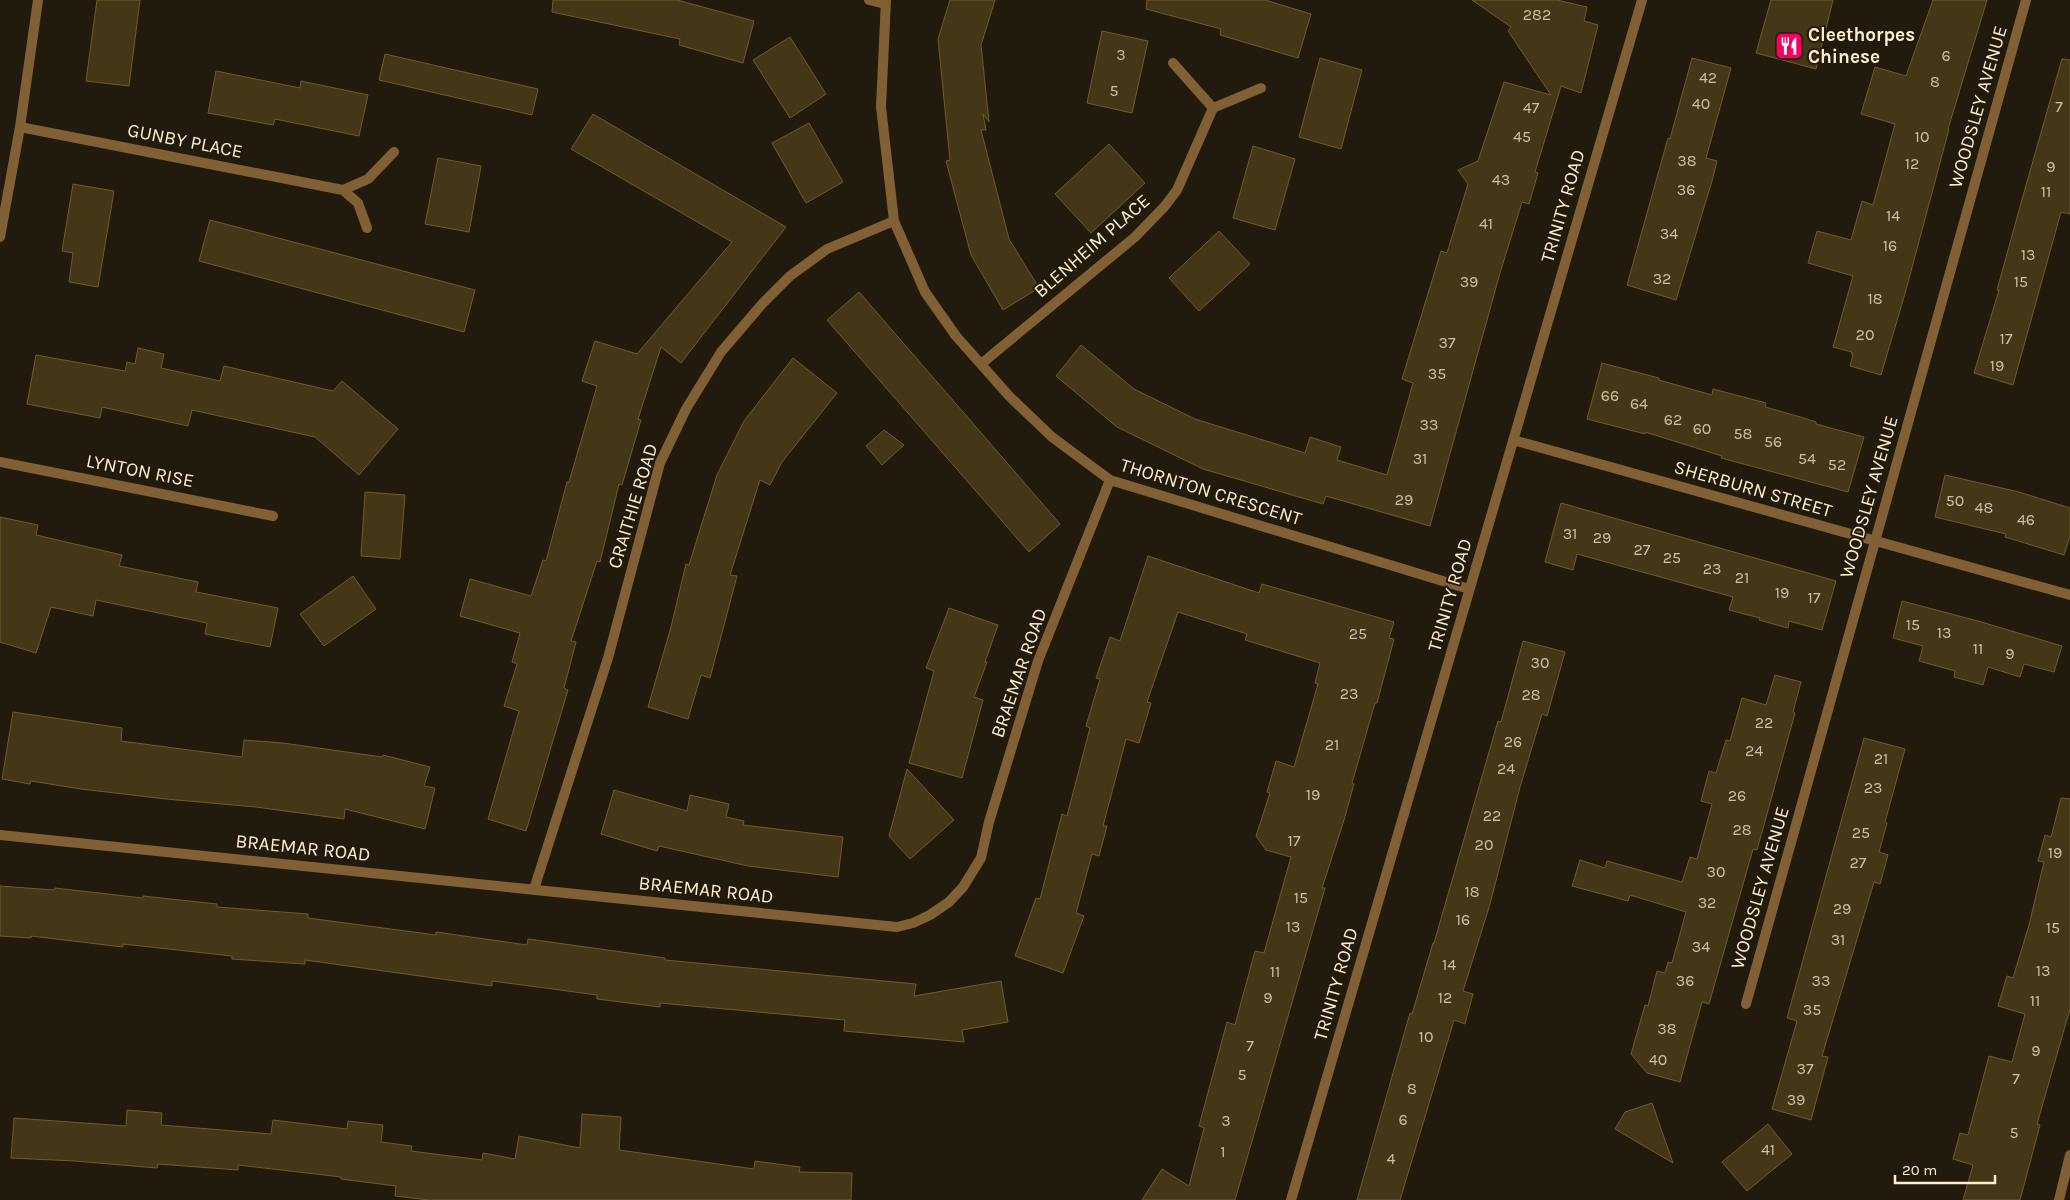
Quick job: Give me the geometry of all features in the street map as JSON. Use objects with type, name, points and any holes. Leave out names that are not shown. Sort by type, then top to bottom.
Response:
[{"type":"street","points":[[0,237],[20,127],[38,0]]},
{"type":"street","points":[[869,0],[886,2]]},
{"type":"street","name":"TRINITY ROAD","points":[[1291,1200],[1642,0]]},
{"type":"street","name":"WOODSLEY AVENUE","points":[[1746,1004],[2026,0]]},
{"type":"street","name":"THORNTON CRESCENT","points":[[886,2],[880,108],[894,220],[925,292],[956,336],[1010,397],[1052,437],[1110,480],[1469,589]]},
{"type":"street","points":[[1173,63],[1213,108],[1261,88]]},
{"type":"street","name":"BLENHEIM PLACE","points":[[981,364],[1135,236],[1165,206],[1177,190],[1213,108]]},
{"type":"street","name":"GUNBY PLACE","points":[[20,127],[343,190]]},
{"type":"street","points":[[368,228],[358,203],[343,190],[368,179],[394,152]]},
{"type":"street","name":"CRAITHIE ROAD","points":[[534,889],[608,658],[660,463],[686,409],[721,352],[763,303],[790,276],[827,249],[894,220]]},
{"type":"street","name":"SHERBURN STREET","points":[[1513,440],[2070,595]]},
{"type":"street","name":"LYNTON RISE","points":[[0,462],[273,516]]},
{"type":"street","name":"BRAEMAR ROAD","points":[[0,835],[897,927],[913,923],[930,915],[949,902],[968,882],[981,858],[989,822],[1038,661],[1110,480]]},
{"type":"street","points":[[2060,1200],[2070,1155]]},
{"type":"building","points":[[97,0],[140,0],[129,86],[86,81]]},
{"type":"building","points":[[553,0],[677,0],[754,21],[743,63],[679,45],[680,39],[552,12]]},
{"type":"building","points":[[950,0],[995,0],[981,45],[989,122],[983,114],[986,130],[981,130],[1009,239],[1039,288],[1003,310],[971,255],[946,161],[950,160],[938,39]]},
{"type":"building","points":[[1147,0],[1265,0],[1311,14],[1298,58],[1220,35],[1221,29],[1146,9]]},
{"type":"building","points":[[1472,0],[1557,0],[1587,7],[1584,21],[1598,25],[1581,93],[1561,86],[1535,172],[1538,173],[1529,204],[1522,202],[1500,273],[1430,526],[1326,496],[1323,504],[1203,469],[1117,427],[1056,376],[1081,345],[1134,389],[1195,419],[1305,453],[1310,437],[1341,447],[1337,460],[1387,475],[1413,383],[1402,379],[1441,251],[1447,253],[1468,184],[1458,170],[1478,161],[1504,82],[1551,95],[1508,31],[1511,27]]},
{"type":"building","points":[[1771,0],[1833,0],[1816,69],[1756,53]]},
{"type":"building","points":[[1933,0],[1987,0],[1948,129],[1906,290],[1881,375],[1850,366],[1852,352],[1833,347],[1853,276],[1808,263],[1817,231],[1851,240],[1862,201],[1873,205],[1895,124],[1861,114],[1875,67],[1906,76]]},
{"type":"building","points":[[1102,31],[1148,41],[1132,113],[1087,103]]},
{"type":"building","points":[[790,37],[826,94],[790,118],[753,60]]},
{"type":"building","points":[[385,54],[538,89],[532,115],[379,80]]},
{"type":"building","points":[[1320,58],[1362,70],[1341,149],[1299,137]]},
{"type":"building","points":[[1692,58],[1731,68],[1706,158],[1717,161],[1676,300],[1627,285]]},
{"type":"building","points":[[2062,59],[2070,60],[2070,214],[2061,212],[2013,385],[1974,373],[1999,290],[1997,290]]},
{"type":"building","points":[[216,71],[300,88],[301,81],[368,95],[359,136],[275,119],[273,125],[208,113]]},
{"type":"building","points":[[593,114],[786,227],[681,363],[661,347],[638,419],[641,420],[622,485],[619,484],[600,562],[597,561],[571,641],[576,642],[564,688],[568,690],[526,831],[488,819],[519,711],[504,706],[517,664],[512,662],[520,633],[460,616],[470,579],[531,596],[543,560],[546,561],[567,482],[569,482],[597,386],[582,381],[595,341],[637,354],[732,242],[571,149]]},
{"type":"building","points":[[809,123],[843,182],[806,203],[772,143]]},
{"type":"building","points":[[1109,144],[1145,183],[1091,233],[1055,194]]},
{"type":"building","points":[[1253,146],[1295,159],[1275,230],[1233,218]]},
{"type":"building","points":[[438,158],[481,166],[469,232],[425,224]]},
{"type":"building","points":[[73,184],[114,191],[98,287],[69,282],[73,253],[62,251]]},
{"type":"building","points":[[210,220],[475,290],[464,332],[199,261]]},
{"type":"building","points":[[1219,231],[1250,264],[1199,311],[1169,278]]},
{"type":"building","points":[[859,292],[1060,524],[1029,552],[827,320]]},
{"type":"building","points":[[138,348],[164,354],[161,368],[220,381],[224,366],[333,391],[342,381],[398,429],[359,475],[315,437],[192,410],[188,426],[102,407],[100,418],[27,404],[36,355],[125,371],[127,362],[135,364]]},
{"type":"building","points":[[793,358],[837,393],[782,462],[770,485],[760,480],[730,575],[737,576],[710,678],[701,675],[688,719],[648,707],[671,627],[686,564],[689,565],[717,475],[744,421]]},
{"type":"building","points":[[1602,363],[1659,378],[1659,380],[1712,395],[1713,389],[1766,403],[1765,407],[1864,437],[1848,492],[1721,458],[1722,456],[1645,432],[1645,434],[1587,419]]},
{"type":"building","points":[[884,430],[904,445],[882,465],[866,446]]},
{"type":"building","points":[[1945,475],[2019,492],[2070,508],[2070,536],[2064,555],[2005,537],[2006,534],[1935,517]]},
{"type":"building","points":[[365,492],[405,495],[400,559],[361,556]]},
{"type":"building","points":[[1561,503],[1836,581],[1822,630],[1789,621],[1788,628],[1759,620],[1760,618],[1729,610],[1733,597],[1577,554],[1573,570],[1545,562]]},
{"type":"building","points":[[0,517],[38,525],[36,535],[122,555],[119,566],[198,582],[196,592],[278,608],[270,647],[205,634],[207,623],[96,600],[93,616],[51,607],[36,653],[0,642]]},
{"type":"building","points":[[1148,556],[1259,593],[1262,584],[1394,622],[1389,638],[1394,639],[1377,703],[1375,703],[1352,783],[1354,784],[1344,820],[1322,888],[1325,888],[1235,1200],[1142,1200],[1162,1169],[1189,1186],[1204,1128],[1199,1126],[1227,1022],[1235,1025],[1255,951],[1264,953],[1291,857],[1266,850],[1256,836],[1270,793],[1267,792],[1276,761],[1294,767],[1318,684],[1315,683],[1320,663],[1245,640],[1247,634],[1178,612],[1147,702],[1151,703],[1139,743],[1126,739],[1103,826],[1107,826],[1099,856],[1092,854],[1076,913],[1084,916],[1063,973],[1015,956],[1036,898],[1040,899],[1062,814],[1067,816],[1090,728],[1086,726],[1100,679],[1096,678],[1110,637],[1120,641]]},
{"type":"building","points":[[353,576],[376,609],[324,646],[300,614]]},
{"type":"building","points":[[1902,601],[2062,646],[2054,672],[2024,664],[2020,677],[1988,667],[1983,685],[1954,677],[1955,671],[1919,661],[1923,646],[1893,638]]},
{"type":"building","points":[[949,608],[998,625],[974,697],[983,700],[962,778],[909,763],[934,671],[926,668]]},
{"type":"building","points":[[1523,641],[1565,652],[1547,716],[1542,714],[1520,787],[1490,904],[1463,991],[1473,994],[1465,1024],[1454,1020],[1400,1200],[1357,1200],[1410,1013],[1412,1014],[1434,943],[1498,721],[1501,722]]},
{"type":"building","points":[[1775,675],[1801,682],[1793,712],[1795,713],[1757,850],[1753,849],[1709,1004],[1702,1002],[1680,1082],[1647,1073],[1631,1054],[1645,1005],[1648,1006],[1657,971],[1665,973],[1668,962],[1672,963],[1686,912],[1630,895],[1628,901],[1572,886],[1580,860],[1605,868],[1607,861],[1682,882],[1690,857],[1697,859],[1712,804],[1701,801],[1709,771],[1716,773],[1726,740],[1730,741],[1742,698],[1766,705]]},
{"type":"building","points":[[13,712],[122,728],[121,741],[242,757],[244,740],[283,743],[382,757],[383,755],[430,767],[424,786],[435,788],[425,829],[345,809],[344,819],[256,807],[81,789],[31,781],[30,784],[2,779]]},
{"type":"building","points":[[1864,738],[1905,749],[1885,822],[1887,823],[1879,852],[1888,855],[1880,884],[1874,882],[1822,1056],[1828,1057],[1811,1120],[1772,1109],[1797,1021],[1787,1018]]},
{"type":"building","points":[[907,769],[954,820],[910,859],[889,836]]},
{"type":"building","points":[[614,790],[687,811],[690,795],[729,804],[726,817],[744,821],[743,825],[843,837],[838,877],[748,866],[659,846],[657,851],[601,834]]},
{"type":"building","points":[[2061,798],[2070,799],[2070,1009],[2037,1124],[2040,1125],[2020,1200],[1963,1200],[1973,1165],[1953,1159],[1960,1133],[1968,1135],[1989,1056],[2012,1062],[2025,1014],[1998,1006],[2007,976],[2013,978],[2029,925],[2044,862],[2038,861],[2045,835],[2051,837]]},
{"type":"building","points":[[0,886],[54,890],[55,888],[143,898],[143,896],[217,904],[217,907],[308,914],[308,918],[436,935],[436,932],[527,945],[528,939],[665,958],[665,960],[916,984],[914,996],[1001,981],[1008,1022],[962,1030],[964,1042],[844,1031],[845,1020],[660,1003],[660,1007],[597,999],[597,995],[553,989],[492,981],[492,986],[305,960],[305,964],[232,959],[232,956],[123,944],[123,947],[31,936],[31,938],[0,936]]},
{"type":"building","points":[[1652,1103],[1673,1163],[1615,1129],[1625,1112]]},
{"type":"building","points":[[127,1110],[162,1113],[161,1125],[271,1134],[273,1120],[347,1129],[348,1121],[383,1125],[381,1142],[412,1146],[411,1151],[482,1160],[483,1153],[515,1159],[519,1136],[580,1148],[582,1114],[621,1117],[619,1150],[754,1169],[755,1161],[800,1167],[799,1172],[852,1173],[851,1200],[429,1200],[395,1196],[396,1186],[341,1179],[341,1177],[238,1165],[238,1170],[158,1164],[157,1168],[11,1158],[14,1118],[126,1126]]},
{"type":"building","points":[[1768,1124],[1792,1154],[1747,1191],[1722,1162]]},
{"type":"place","name":"Cleethorpes Chinese","points":[[1789,46]]}]
